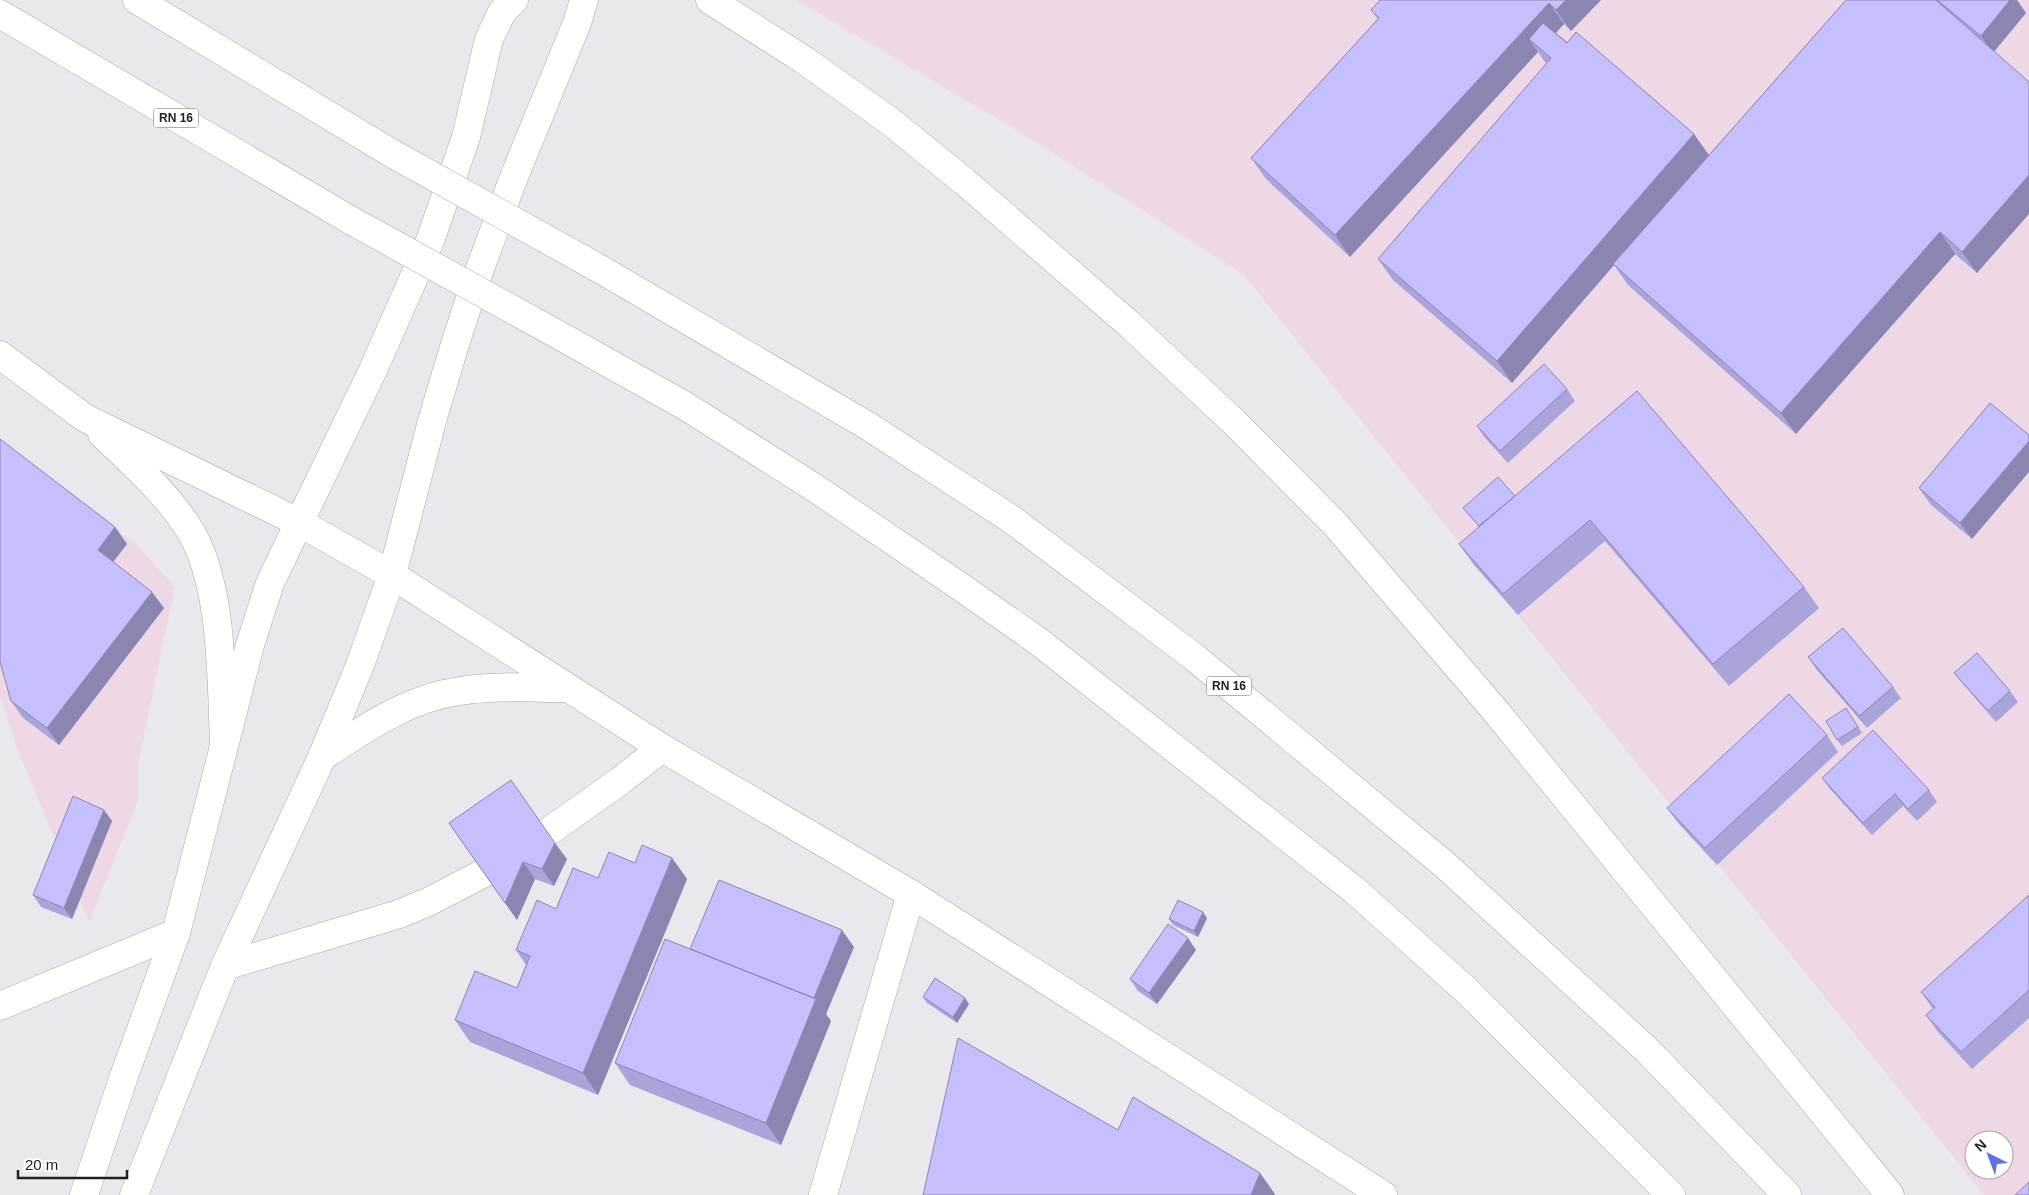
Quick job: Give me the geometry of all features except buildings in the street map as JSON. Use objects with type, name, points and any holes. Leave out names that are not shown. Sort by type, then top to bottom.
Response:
[{"type":"main road","name":"RN 16","points":[[136,0],[393,154],[600,269],[868,426],[1012,519],[1194,657],[1445,865],[1648,1051],[1787,1195]]},
{"type":"main road","points":[[84,1195],[124,1076],[176,933],[224,741],[250,645],[270,584],[373,370],[430,241],[466,137],[488,39],[502,12],[514,0]]},
{"type":"main road","points":[[134,1195],[225,966],[322,757],[360,665],[392,574],[455,344],[495,227],[577,23],[584,0]]},
{"type":"main road","points":[[710,0],[804,60],[887,119],[964,182],[1129,324],[1234,422],[1336,524],[1493,708],[1890,1195]]},
{"type":"main road","name":"RN 16","points":[[0,14],[352,222],[687,408],[806,483],[955,582],[1045,647],[1353,889],[1466,990],[1671,1195]]},
{"type":"main road","points":[[0,355],[85,418],[160,491],[192,535],[209,577],[220,655],[224,741]]},
{"type":"main road","points":[[85,418],[300,523],[392,574],[662,748],[911,894],[1383,1195]]},
{"type":"main road","points":[[322,757],[374,722],[401,708],[430,698],[459,691],[496,688],[567,688]]},
{"type":"main road","points":[[548,832],[612,787],[662,748]]},
{"type":"main road","points":[[225,966],[398,914],[428,902],[484,873]]},
{"type":"main road","points":[[823,1195],[911,894]]},
{"type":"main road","points":[[0,1006],[176,933]]},
{"type":"shaded area","points":[[796,0],[2029,0],[2029,1195],[1984,1195],[1972,1180],[2014,1180],[2014,1130],[1964,1130],[1964,1170],[1244,275],[1023,134]]},
{"type":"shaded area","points":[[0,441],[138,546],[175,587],[138,765],[138,800],[89,922],[17,748],[0,696]]}]
